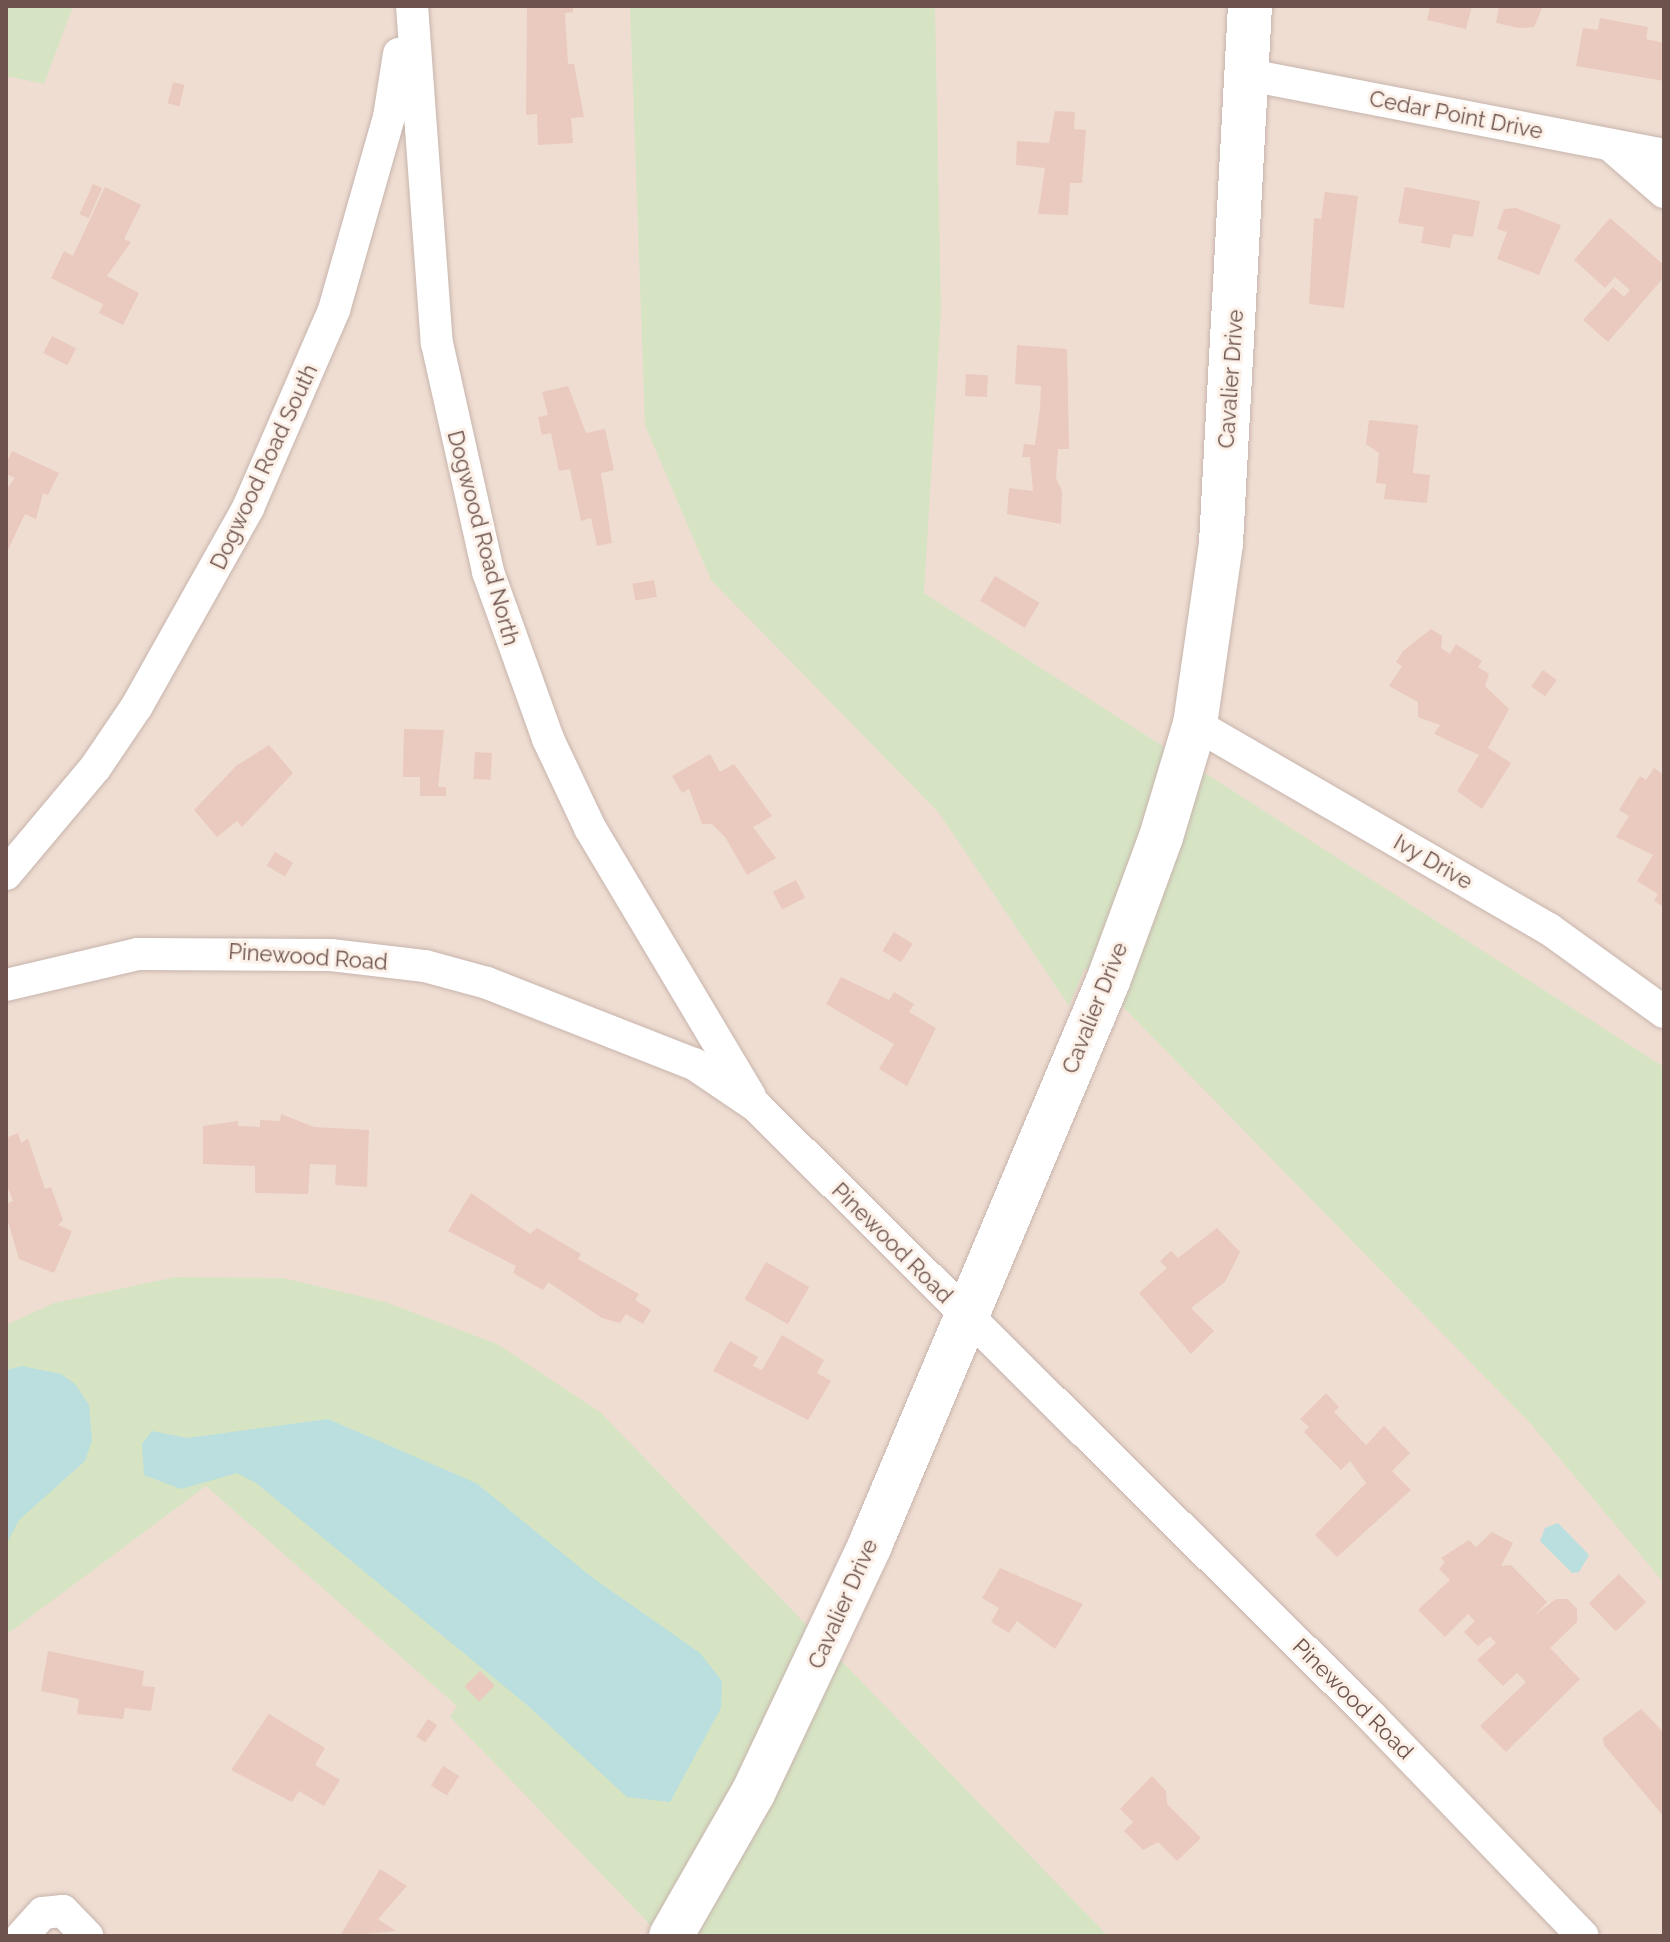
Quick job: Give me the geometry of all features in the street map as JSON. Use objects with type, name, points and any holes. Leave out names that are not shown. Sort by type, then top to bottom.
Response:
[{"type":"street","name":"Dogwood Road South","points":[[6,874],[95,768],[137,706],[202,598],[277,445],[359,233],[389,117],[409,6]]},
{"type":"street","name":"Dogwood Road North","points":[[409,6],[437,343],[488,572],[548,739],[590,828],[756,1106]]},
{"type":"street","name":"Cavalier Drive","points":[[671,1936],[801,1697],[1108,981],[1195,724],[1221,543],[1249,75],[1250,6]]},
{"type":"street","name":"Cedar Point Drive","points":[[1249,75],[1664,155]]},
{"type":"street","points":[[1607,143],[1664,192]]},
{"type":"street","name":"Ivy Drive","points":[[1195,724],[1549,929],[1664,1012]]},
{"type":"street","name":"Pinewood Road","points":[[6,985],[74,965],[202,950],[425,966],[595,1021],[694,1064],[756,1106],[965,1317],[1372,1717],[1583,1936]]},
{"type":"street","points":[[22,1936],[43,1913],[63,1911],[87,1936]]},
{"type":"shaded area","points":[[6,6],[1664,6],[1664,1936],[6,1936]]},
{"type":"green space","points":[[6,6],[73,6],[44,84],[6,76]]},
{"type":"green space","points":[[630,6],[935,6],[941,312],[924,593],[1664,1067],[1664,1583],[1530,1423],[1085,968],[1069,1006],[939,813],[711,580],[645,425]]},
{"type":"green space","points":[[175,1277],[283,1278],[385,1302],[497,1344],[600,1412],[1108,1936],[661,1936],[450,1717],[457,1706],[206,1486],[6,1635],[6,1325],[54,1303]]},
{"type":"water","points":[[22,1366],[61,1374],[75,1384],[89,1405],[92,1440],[85,1461],[19,1520],[6,1545],[6,1370]]},
{"type":"water","points":[[328,1419],[476,1483],[593,1578],[700,1653],[722,1681],[721,1708],[670,1802],[627,1797],[527,1705],[256,1483],[237,1473],[181,1489],[144,1475],[142,1444],[152,1431],[187,1438]]},
{"type":"water","points":[[1558,1523],[1589,1555],[1579,1572],[1572,1573],[1540,1541],[1545,1528]]},
{"type":"building","points":[[527,6],[573,6],[573,12],[565,13],[568,64],[574,64],[584,117],[571,118],[573,143],[538,145],[537,114],[526,115]]},
{"type":"building","points":[[1430,6],[1472,6],[1466,29],[1427,20]]},
{"type":"building","points":[[1499,6],[1543,6],[1534,27],[1519,28],[1496,23]]},
{"type":"building","points":[[1600,18],[1648,27],[1646,39],[1664,43],[1664,81],[1576,66],[1583,28],[1598,30]]},
{"type":"building","points":[[173,82],[185,85],[179,106],[168,103]]},
{"type":"building","points":[[1055,111],[1075,112],[1074,129],[1086,130],[1082,183],[1070,183],[1068,215],[1038,214],[1045,168],[1016,165],[1017,141],[1049,143]]},
{"type":"building","points":[[93,184],[102,188],[89,218],[80,214]]},
{"type":"building","points":[[105,187],[141,205],[124,239],[131,242],[107,276],[139,293],[123,325],[99,313],[103,304],[51,278],[64,251],[73,256]]},
{"type":"building","points":[[1405,187],[1480,201],[1473,237],[1453,234],[1450,248],[1421,243],[1424,227],[1398,223]]},
{"type":"building","points":[[1325,192],[1358,196],[1344,308],[1309,304],[1314,218],[1321,219]]},
{"type":"building","points":[[1516,208],[1561,225],[1539,275],[1497,259],[1507,232],[1497,229],[1504,209]]},
{"type":"building","points":[[1610,218],[1664,265],[1664,277],[1608,342],[1583,320],[1613,287],[1624,297],[1630,290],[1615,277],[1605,288],[1574,260]]},
{"type":"building","points":[[52,336],[76,348],[67,365],[43,353]]},
{"type":"building","points":[[1017,345],[1067,349],[1069,449],[1058,449],[1056,478],[1062,491],[1061,524],[1007,514],[1009,488],[1033,491],[1030,457],[1022,457],[1024,444],[1035,445],[1040,408],[1041,386],[1015,384]]},
{"type":"building","points":[[966,374],[988,375],[987,397],[965,396]]},
{"type":"building","points":[[568,386],[586,433],[605,429],[614,470],[601,473],[612,543],[597,546],[591,518],[581,521],[570,469],[559,471],[551,433],[542,435],[538,417],[548,415],[542,392]]},
{"type":"building","points":[[1369,420],[1418,425],[1413,473],[1430,475],[1427,503],[1384,499],[1386,484],[1376,483],[1379,453],[1366,444]]},
{"type":"building","points":[[12,451],[59,473],[48,495],[43,493],[36,519],[25,514],[6,554],[6,490],[15,478],[6,474],[6,464]]},
{"type":"building","points":[[995,576],[1040,603],[1025,628],[980,601]]},
{"type":"building","points":[[654,580],[657,597],[635,601],[632,584]]},
{"type":"building","points":[[1431,629],[1442,636],[1441,648],[1450,654],[1456,644],[1482,661],[1478,667],[1489,674],[1485,686],[1509,709],[1488,748],[1511,763],[1482,809],[1457,791],[1479,755],[1434,734],[1440,725],[1418,717],[1418,702],[1389,686],[1402,666],[1396,662],[1403,651]]},
{"type":"building","points":[[1543,670],[1557,680],[1545,696],[1531,686]]},
{"type":"building","points":[[404,729],[444,730],[438,787],[446,787],[446,796],[420,796],[420,777],[403,777]]},
{"type":"building","points":[[269,745],[293,773],[242,827],[237,821],[217,837],[194,810],[236,766]]},
{"type":"building","points":[[475,752],[492,753],[491,780],[474,779]]},
{"type":"building","points":[[710,754],[720,772],[734,764],[772,816],[753,827],[776,858],[747,875],[725,837],[712,824],[702,824],[689,789],[682,793],[672,776]]},
{"type":"building","points":[[1654,768],[1664,775],[1664,907],[1654,901],[1658,894],[1637,881],[1653,855],[1616,837],[1629,816],[1619,810],[1640,776],[1646,780]]},
{"type":"building","points":[[275,852],[293,863],[285,877],[267,866]]},
{"type":"building","points":[[796,880],[805,898],[782,910],[773,892]]},
{"type":"building","points":[[894,932],[913,944],[901,962],[882,951]]},
{"type":"building","points":[[841,977],[889,1000],[894,992],[914,1004],[909,1012],[936,1028],[907,1086],[879,1069],[894,1044],[826,1004]]},
{"type":"building","points":[[281,1114],[314,1127],[369,1130],[367,1187],[335,1185],[336,1165],[310,1164],[308,1194],[255,1193],[255,1166],[203,1164],[203,1126],[238,1121],[238,1126],[260,1127],[260,1120],[280,1121]]},
{"type":"building","points":[[18,1133],[21,1143],[28,1139],[45,1189],[51,1187],[63,1220],[58,1225],[72,1231],[54,1273],[19,1259],[6,1215],[6,1204],[13,1201],[6,1183],[6,1138]]},
{"type":"building","points":[[471,1193],[530,1234],[537,1228],[581,1254],[578,1259],[639,1294],[635,1300],[651,1310],[643,1324],[626,1314],[620,1323],[602,1318],[548,1282],[543,1290],[513,1273],[516,1266],[448,1231]]},
{"type":"building","points":[[1217,1228],[1240,1252],[1225,1282],[1191,1308],[1214,1331],[1191,1354],[1139,1293],[1167,1268],[1160,1261],[1171,1251],[1178,1258]]},
{"type":"building","points":[[766,1262],[809,1287],[788,1324],[744,1299]]},
{"type":"building","points":[[782,1335],[824,1360],[817,1373],[831,1381],[808,1420],[713,1371],[730,1341],[758,1357],[753,1366],[762,1370]]},
{"type":"building","points":[[1326,1393],[1339,1407],[1334,1412],[1366,1445],[1384,1426],[1410,1453],[1392,1471],[1411,1490],[1337,1557],[1315,1535],[1366,1483],[1350,1461],[1341,1470],[1304,1432],[1309,1427],[1300,1419]]},
{"type":"building","points":[[1492,1532],[1513,1543],[1501,1566],[1511,1565],[1547,1602],[1535,1615],[1556,1599],[1568,1599],[1577,1609],[1577,1622],[1550,1648],[1580,1679],[1506,1752],[1480,1726],[1526,1682],[1517,1673],[1503,1686],[1477,1660],[1496,1643],[1490,1636],[1478,1646],[1464,1632],[1475,1621],[1468,1614],[1445,1637],[1418,1610],[1450,1580],[1439,1569],[1445,1562],[1441,1558],[1469,1540],[1476,1547]]},
{"type":"building","points":[[1000,1568],[1083,1604],[1055,1649],[1017,1621],[1009,1633],[991,1622],[999,1608],[982,1598]]},
{"type":"building","points":[[1619,1574],[1646,1602],[1616,1631],[1589,1603]]},
{"type":"building","points":[[48,1651],[144,1671],[142,1686],[155,1687],[151,1711],[125,1708],[123,1719],[77,1714],[79,1699],[41,1691]]},
{"type":"building","points":[[480,1671],[495,1686],[479,1701],[464,1687]]},
{"type":"building","points":[[1641,1709],[1664,1733],[1664,1817],[1604,1745],[1603,1738]]},
{"type":"building","points":[[269,1714],[325,1748],[315,1765],[340,1780],[324,1806],[299,1791],[292,1802],[231,1770]]},
{"type":"building","points":[[428,1719],[437,1725],[425,1743],[416,1736]]},
{"type":"building","points":[[443,1766],[459,1776],[447,1796],[431,1786]]},
{"type":"building","points":[[1152,1776],[1166,1791],[1167,1804],[1201,1838],[1177,1861],[1158,1842],[1143,1850],[1124,1831],[1133,1822],[1120,1809]]},
{"type":"building","points":[[380,1869],[407,1886],[378,1919],[396,1931],[340,1936]]}]
